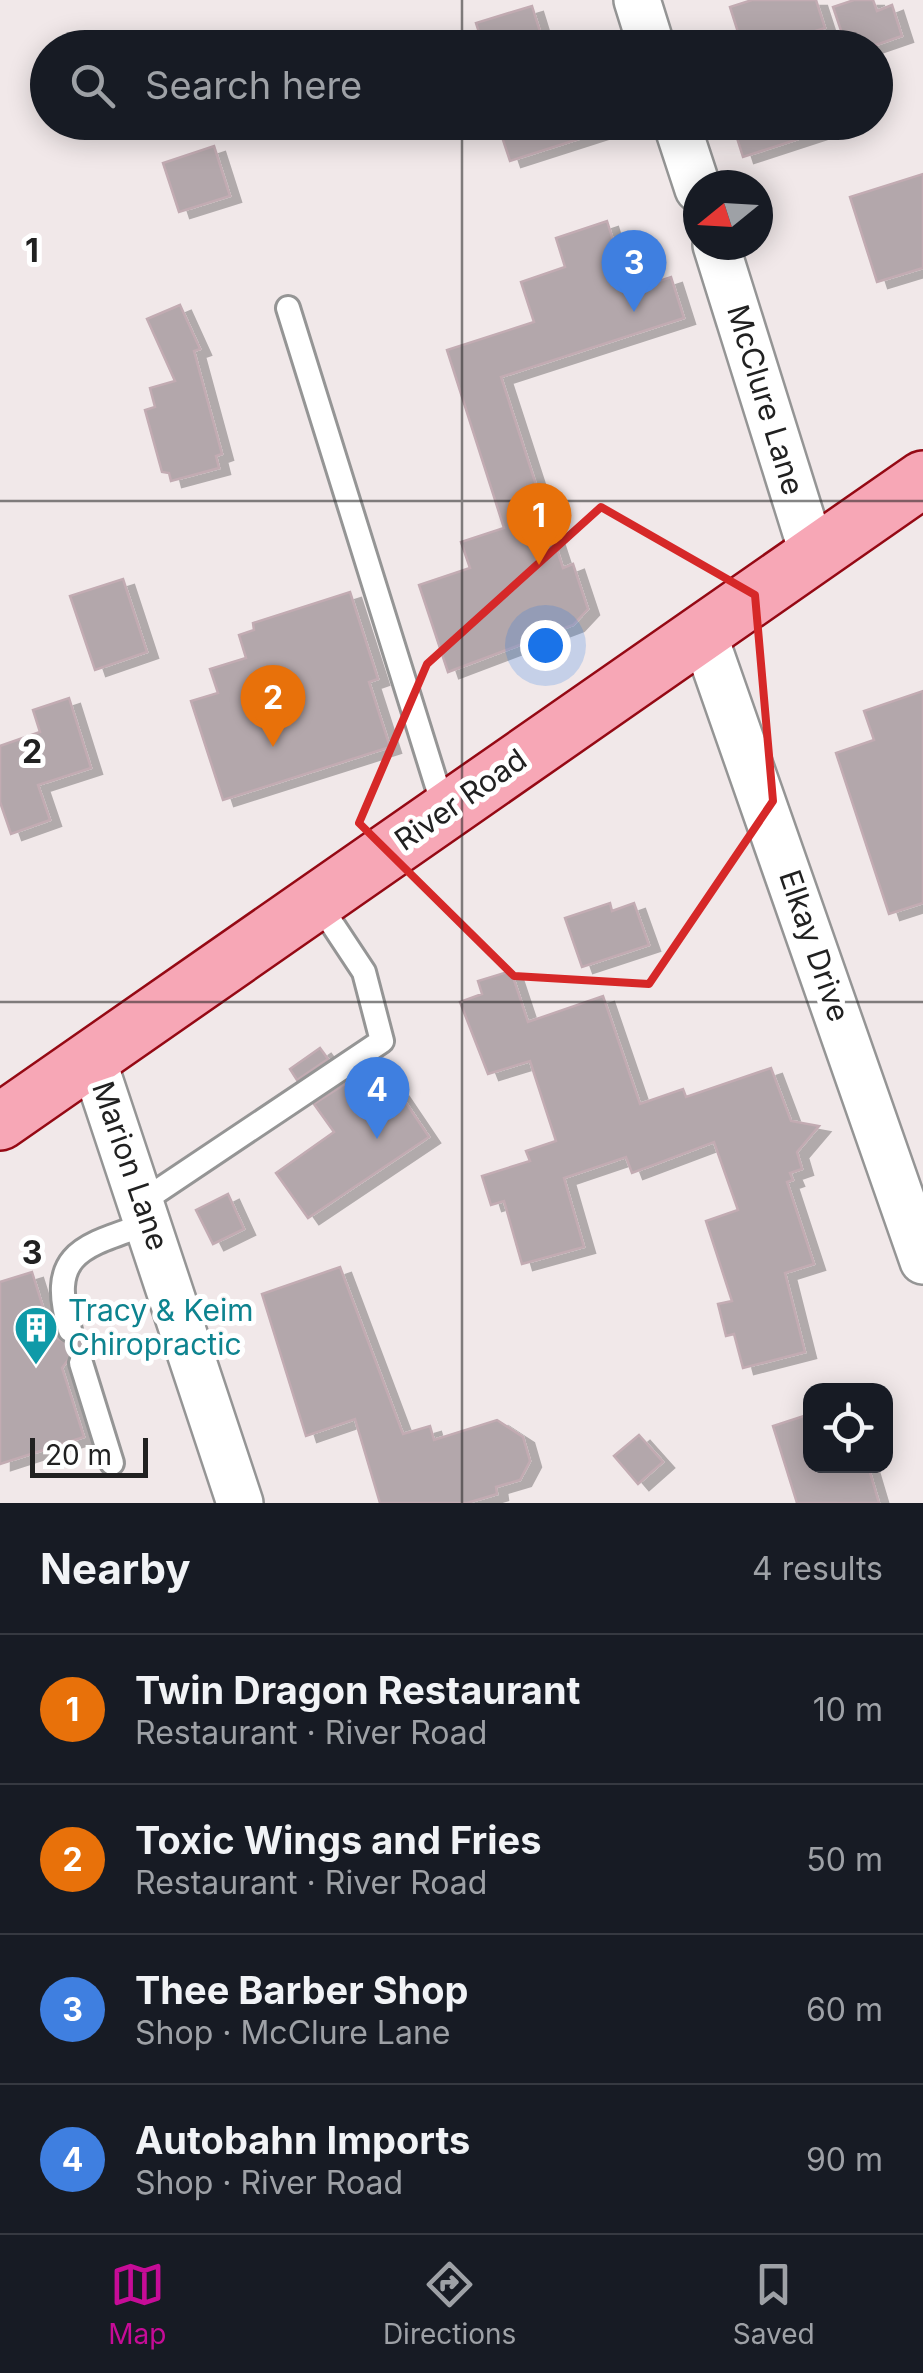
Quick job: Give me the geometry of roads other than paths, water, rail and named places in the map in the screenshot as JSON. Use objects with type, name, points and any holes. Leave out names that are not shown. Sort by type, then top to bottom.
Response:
[{"type":"main road","name":"River Road","points":[[2,1113],[92,1058],[923,478]]},
{"type":"street","points":[[636,0],[646,30]]},
{"type":"street","points":[[682,140],[692,170]]},
{"type":"street","name":"McClure Lane","points":[[721,260],[813,555]]},
{"type":"street","name":"Elkay Drive","points":[[703,632],[923,1261]]},
{"type":"street","name":"Marion Lane","points":[[92,1058],[240,1503]]},
{"type":"lane","points":[[288,308],[446,812]]},
{"type":"lane","points":[[70,1330],[60,1292],[70,1263],[382,1040],[364,972],[317,900]]},
{"type":"lane","points":[[81,1363],[112,1463]]},
{"type":"place","name":"Thee Barber Shop","points":[[634,312]]},
{"type":"place","name":"Twin Dragon Restaurant","points":[[539,565]]},
{"type":"place","name":"Toxic Wings and Fries","points":[[273,747]]},
{"type":"place","name":"Autobahn Imports","points":[[377,1139]]},
{"type":"place","name":"Tracy & Keim Chiropractic","points":[[36,1366]]}]
